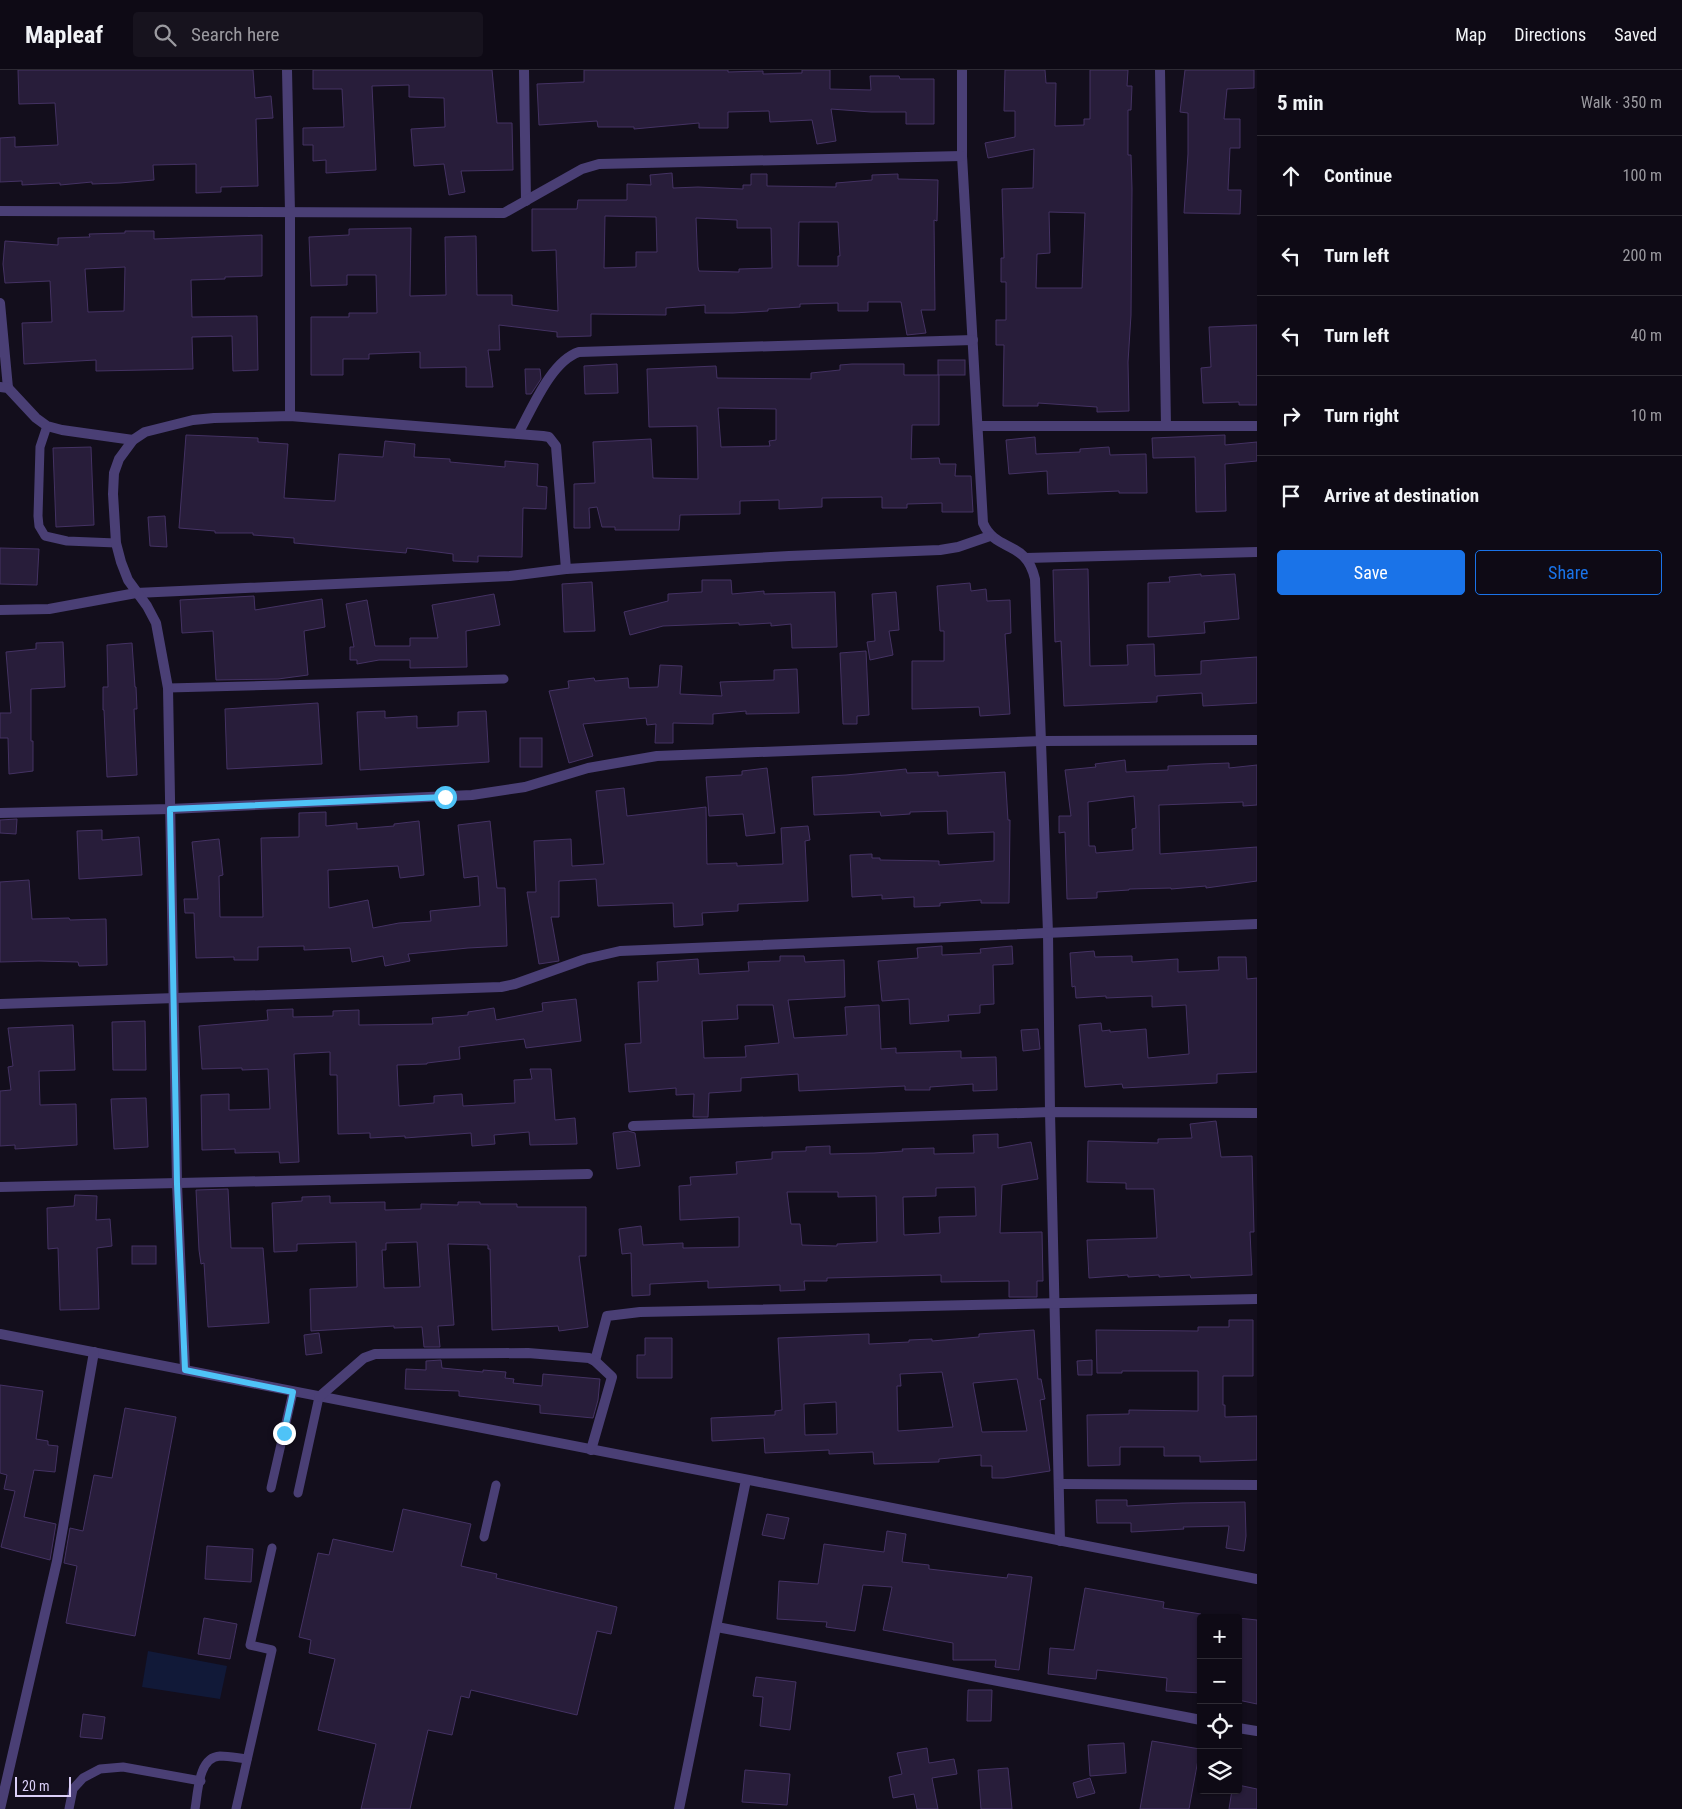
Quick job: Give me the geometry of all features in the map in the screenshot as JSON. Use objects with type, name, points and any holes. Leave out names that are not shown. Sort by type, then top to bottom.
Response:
[{"type":"street","points":[[287,70],[290,212],[290,416]]},
{"type":"street","points":[[524,70],[526,201]]},
{"type":"street","points":[[962,70],[962,156],[982,518],[986,531],[990,536],[1022,553],[1032,568],[1035,579],[1048,933],[1050,1112],[1060,1541]]},
{"type":"street","points":[[1160,70],[1166,426]]},
{"type":"street","points":[[0,211],[504,213],[582,170],[599,164],[962,156]]},
{"type":"street","points":[[0,303],[4,387],[47,426],[62,430],[133,440]]},
{"type":"street","points":[[518,434],[553,372],[565,359],[579,352],[973,340]]},
{"type":"street","points":[[185,1370],[177,1184],[168,688],[156,623],[147,606],[128,580],[116,543],[113,494],[114,473],[118,459],[133,440],[145,432],[176,423],[214,418],[290,416],[549,437],[556,446],[566,569]]},
{"type":"street","points":[[978,426],[1257,426]]},
{"type":"street","points":[[0,610],[49,609],[136,592],[510,576],[566,569],[789,556],[940,550],[958,547],[990,536]]},
{"type":"street","points":[[1026,558],[1257,552]]},
{"type":"street","points":[[0,813],[170,809],[472,796],[524,786],[588,768],[657,756],[1042,741],[1257,740]]},
{"type":"street","points":[[0,1004],[501,987],[515,984],[601,954],[620,951],[1257,924]]},
{"type":"street","points":[[633,1126],[1050,1112],[1257,1113]]},
{"type":"street","points":[[0,1187],[588,1174]]},
{"type":"street","points":[[596,1361],[607,1316],[640,1312],[1257,1299]]},
{"type":"street","points":[[0,1334],[1257,1579]]},
{"type":"street","points":[[1,1803],[56,1561],[94,1352]]},
{"type":"street","points":[[319,1397],[364,1358],[375,1354],[528,1353],[590,1358],[596,1361],[612,1377],[591,1450]]},
{"type":"street","points":[[679,1809],[746,1480]]},
{"type":"street","points":[[1059,1484],[1257,1485]]},
{"type":"street","points":[[717,1627],[1197,1719]]},
{"type":"street","points":[[1242,1729],[1257,1731]]},
{"type":"lane","points":[[47,426],[40,447],[38,516],[40,526],[46,536],[67,541],[116,543]]},
{"type":"lane","points":[[168,688],[504,679]]},
{"type":"lane","points":[[272,1488],[293,1392]]},
{"type":"lane","points":[[298,1493],[319,1397]]},
{"type":"lane","points":[[484,1537],[496,1485]]},
{"type":"lane","points":[[236,1809],[272,1650],[250,1645],[272,1548]]},
{"type":"lane","points":[[196,1809],[203,1768],[208,1761],[218,1756],[247,1759]]},
{"type":"lane","points":[[69,1809],[73,1789],[82,1778],[100,1769],[123,1766],[200,1781]]},
{"type":"water","points":[[148,1651],[227,1666],[220,1699],[142,1687]]},
{"type":"building","points":[[18,70],[253,70],[255,98],[271,96],[273,118],[256,119],[258,186],[221,187],[221,192],[196,193],[196,164],[153,165],[154,180],[60,185],[60,183],[22,185],[22,181],[0,182],[0,138],[15,137],[15,147],[58,145],[55,103],[19,104]]},
{"type":"building","points":[[313,70],[492,70],[497,123],[512,123],[513,170],[461,171],[465,192],[449,195],[444,164],[414,166],[411,129],[445,127],[444,98],[409,97],[409,85],[372,86],[376,170],[326,173],[326,160],[313,161],[313,145],[303,145],[303,128],[344,127],[342,89],[313,89]]},
{"type":"building","points":[[584,70],[728,70],[728,72],[763,71],[763,74],[802,73],[802,70],[830,70],[830,89],[871,90],[870,76],[899,76],[900,79],[934,79],[934,124],[906,124],[906,112],[831,109],[836,141],[817,144],[812,120],[770,122],[769,111],[728,112],[728,128],[699,128],[699,123],[634,129],[634,127],[598,127],[597,121],[539,125],[537,84],[584,82]]},
{"type":"building","points":[[1005,70],[1045,70],[1046,83],[1056,83],[1055,126],[1084,125],[1084,119],[1090,119],[1090,70],[1128,70],[1127,86],[1132,86],[1131,110],[1128,110],[1128,155],[1131,155],[1132,189],[1131,315],[1128,362],[1129,411],[1097,412],[1097,407],[1038,403],[1038,406],[1003,406],[1004,345],[996,345],[996,320],[1006,320],[1006,282],[1001,282],[1001,258],[1004,258],[1002,189],[1033,188],[1034,149],[988,158],[985,143],[1015,137],[1015,111],[1004,111]],"holes":[[[1049,212],[1085,213],[1082,288],[1036,288],[1037,254],[1050,253]]]},
{"type":"building","points":[[1185,70],[1254,70],[1254,88],[1227,89],[1224,119],[1240,119],[1240,148],[1230,148],[1228,190],[1241,190],[1240,214],[1184,213],[1188,154],[1188,113],[1180,112]]},
{"type":"building","points":[[672,173],[673,188],[743,189],[743,185],[751,185],[751,174],[767,174],[767,186],[836,187],[836,183],[872,180],[872,175],[898,174],[898,179],[938,180],[937,221],[934,220],[935,310],[921,310],[926,333],[907,335],[901,302],[868,302],[868,311],[838,311],[838,303],[800,304],[800,307],[768,309],[768,311],[705,313],[705,305],[666,308],[666,315],[591,314],[591,336],[557,337],[557,332],[499,325],[500,350],[488,350],[493,387],[466,387],[466,367],[420,368],[420,352],[369,354],[369,359],[343,359],[343,375],[311,375],[311,317],[349,317],[349,313],[377,313],[376,275],[347,275],[347,285],[311,286],[309,237],[349,235],[349,229],[411,228],[410,296],[446,295],[445,237],[476,236],[477,295],[512,295],[512,305],[558,311],[556,250],[532,251],[532,209],[577,209],[578,200],[627,200],[627,184],[651,185],[650,175]],"holes":[[[605,216],[656,217],[657,252],[636,252],[636,267],[604,268]],[[696,218],[737,220],[737,228],[771,228],[772,268],[739,269],[739,272],[699,271]],[[799,222],[838,222],[840,256],[838,256],[838,266],[798,266]]]},
{"type":"building","points":[[125,231],[154,231],[154,239],[262,235],[262,276],[191,280],[192,317],[257,316],[258,370],[233,371],[232,336],[192,337],[193,369],[96,371],[96,360],[24,364],[22,323],[52,322],[50,281],[5,283],[3,264],[5,241],[58,245],[58,238],[90,237],[89,234],[125,233]],"holes":[[[125,267],[124,311],[88,312],[85,269]]]},
{"type":"building","points":[[1257,325],[1257,405],[1239,405],[1239,402],[1203,403],[1201,368],[1211,367],[1209,327]]},
{"type":"building","points":[[938,360],[965,360],[965,375],[938,375]]},
{"type":"building","points":[[617,364],[618,393],[585,394],[584,366]]},
{"type":"building","points":[[904,364],[904,375],[939,375],[939,425],[912,425],[911,459],[939,458],[940,464],[956,464],[955,476],[971,476],[973,512],[942,512],[942,503],[907,504],[907,508],[882,508],[882,497],[822,498],[822,507],[779,509],[779,500],[740,501],[740,514],[680,515],[679,530],[615,530],[615,527],[602,527],[597,507],[589,508],[590,528],[574,528],[574,484],[595,483],[593,442],[651,439],[653,478],[698,479],[697,426],[649,427],[647,369],[716,366],[717,378],[811,379],[811,373],[840,370],[840,365]],"holes":[[[718,408],[776,409],[776,440],[769,441],[770,446],[721,447]]]},
{"type":"building","points":[[525,369],[540,369],[541,379],[531,394],[526,394]]},
{"type":"building","points":[[186,435],[258,438],[258,442],[288,444],[284,498],[335,501],[339,454],[383,457],[385,441],[415,444],[414,457],[450,459],[450,462],[505,467],[505,461],[538,464],[537,486],[547,487],[546,509],[523,508],[522,557],[478,556],[478,562],[453,561],[453,554],[407,548],[406,553],[294,543],[294,538],[253,535],[253,533],[215,533],[215,531],[179,528]]},
{"type":"building","points":[[1225,435],[1225,445],[1257,442],[1257,461],[1225,464],[1226,511],[1196,512],[1195,457],[1153,458],[1152,438]]},
{"type":"building","points":[[1035,437],[1036,454],[1080,452],[1080,449],[1109,447],[1110,455],[1146,454],[1147,493],[1119,493],[1119,491],[1048,494],[1047,471],[1009,474],[1006,440]]},
{"type":"building","points":[[91,447],[94,525],[56,527],[53,448]]},
{"type":"building","points":[[165,516],[167,547],[150,546],[148,517]]},
{"type":"building","points":[[0,548],[39,549],[37,585],[0,584]]},
{"type":"building","points":[[1088,569],[1090,666],[1128,665],[1127,645],[1154,644],[1155,676],[1201,674],[1201,661],[1257,657],[1257,703],[1203,706],[1202,693],[1157,696],[1157,702],[1064,706],[1061,641],[1055,642],[1053,570]]},
{"type":"building","points":[[1201,574],[1201,576],[1235,574],[1239,619],[1204,622],[1205,633],[1148,637],[1148,583],[1170,582],[1169,577]]},
{"type":"building","points":[[702,580],[731,580],[732,594],[764,591],[764,594],[835,592],[837,647],[792,648],[791,624],[771,626],[771,623],[739,625],[739,623],[663,626],[630,635],[624,612],[668,601],[668,594],[702,592]]},
{"type":"building","points":[[592,582],[595,631],[564,632],[562,584]]},
{"type":"building","points":[[970,583],[971,591],[986,589],[987,601],[1010,600],[1011,633],[1005,634],[1010,714],[980,716],[979,707],[912,709],[912,661],[944,661],[944,631],[940,631],[937,586]]},
{"type":"building","points":[[896,592],[899,630],[889,631],[893,655],[870,660],[867,642],[875,641],[872,594]]},
{"type":"building","points":[[494,594],[500,625],[466,631],[467,667],[410,668],[410,660],[379,660],[357,664],[357,660],[350,660],[350,647],[354,647],[346,604],[367,600],[375,646],[410,646],[410,638],[438,638],[432,605]]},
{"type":"building","points":[[254,596],[255,610],[322,599],[325,627],[304,631],[308,675],[278,679],[216,680],[213,631],[182,633],[180,600]]},
{"type":"building","points":[[63,642],[65,687],[31,689],[33,771],[9,774],[8,738],[0,738],[0,713],[11,713],[6,652],[36,649],[36,643]]},
{"type":"building","points":[[132,643],[137,709],[134,709],[137,775],[107,777],[103,687],[108,687],[107,645]]},
{"type":"building","points":[[866,651],[869,715],[857,716],[857,724],[843,724],[840,653]]},
{"type":"building","points":[[660,665],[682,666],[680,694],[722,696],[720,682],[774,680],[774,670],[797,669],[799,713],[746,714],[746,711],[713,714],[713,724],[673,723],[673,743],[655,743],[656,724],[647,725],[646,718],[583,724],[593,756],[569,763],[549,691],[569,688],[568,681],[594,678],[595,681],[628,678],[629,688],[658,687]]},
{"type":"building","points":[[318,703],[322,764],[227,769],[225,709]]},
{"type":"building","points":[[385,711],[385,718],[417,716],[417,728],[458,726],[458,712],[486,711],[489,762],[360,770],[357,712]]},
{"type":"building","points":[[520,738],[542,738],[542,767],[520,767]]},
{"type":"building","points":[[1125,760],[1126,772],[1168,770],[1168,766],[1202,764],[1229,763],[1229,768],[1257,765],[1257,805],[1243,806],[1243,802],[1159,805],[1160,854],[1257,847],[1257,881],[1206,888],[1206,886],[1097,892],[1097,898],[1067,899],[1065,832],[1059,833],[1059,816],[1071,816],[1065,770],[1096,767],[1095,764]],"holes":[[[1134,796],[1136,828],[1132,829],[1133,850],[1096,853],[1095,846],[1089,846],[1088,802]]]},
{"type":"building","points":[[767,768],[775,833],[746,836],[743,814],[709,816],[706,777],[742,775],[742,771]]},
{"type":"building","points":[[906,769],[907,773],[938,772],[938,776],[1005,772],[1008,820],[1010,820],[1009,903],[981,903],[981,900],[940,903],[940,906],[914,907],[914,897],[882,899],[882,895],[852,897],[850,855],[872,854],[872,858],[880,858],[880,860],[939,861],[939,865],[994,861],[994,832],[948,834],[947,811],[910,812],[910,814],[881,816],[880,812],[814,815],[812,777]]},
{"type":"building","points":[[624,788],[627,816],[706,807],[707,864],[737,863],[737,866],[783,864],[781,828],[808,826],[810,840],[805,841],[808,901],[738,904],[738,911],[702,913],[703,925],[674,927],[673,903],[598,906],[596,879],[559,881],[559,917],[551,917],[559,961],[539,964],[527,892],[536,892],[534,841],[571,839],[572,866],[604,864],[596,791]]},
{"type":"building","points":[[326,812],[326,826],[357,823],[357,829],[394,826],[394,824],[419,821],[424,875],[400,878],[398,866],[328,870],[329,908],[368,900],[373,928],[399,923],[431,921],[430,911],[480,906],[478,876],[464,878],[458,825],[490,821],[497,888],[505,888],[507,946],[408,954],[410,961],[385,966],[383,956],[352,962],[350,948],[304,950],[304,946],[258,947],[258,960],[234,960],[234,957],[196,958],[194,913],[185,913],[184,899],[198,899],[192,842],[219,839],[223,875],[219,876],[220,917],[263,917],[261,838],[299,837],[299,813]]},
{"type":"building","points":[[17,819],[16,834],[0,833],[0,820]]},
{"type":"building","points":[[102,830],[102,840],[139,837],[142,875],[79,879],[77,831]]},
{"type":"building","points":[[29,880],[32,919],[106,919],[107,965],[79,966],[78,962],[0,962],[0,882]]},
{"type":"building","points":[[942,946],[942,955],[981,953],[980,949],[1012,946],[1013,964],[993,965],[994,1004],[980,1005],[980,1013],[948,1015],[949,1021],[910,1024],[909,999],[882,1001],[878,961],[918,958],[917,948]]},
{"type":"building","points":[[1094,951],[1095,957],[1132,956],[1132,962],[1178,959],[1178,972],[1219,970],[1218,957],[1246,957],[1247,979],[1257,978],[1257,1072],[1217,1074],[1217,1083],[1123,1088],[1122,1084],[1085,1087],[1079,1025],[1101,1023],[1102,1031],[1110,1030],[1110,1032],[1146,1029],[1148,1058],[1189,1054],[1186,1005],[1152,1007],[1152,996],[1076,998],[1075,986],[1072,987],[1070,953]]},
{"type":"building","points":[[780,956],[804,956],[805,962],[844,960],[845,997],[788,1000],[794,1038],[847,1035],[845,1007],[879,1005],[881,1049],[896,1048],[896,1053],[961,1051],[961,1058],[996,1057],[997,1090],[973,1091],[973,1084],[930,1087],[930,1090],[905,1090],[905,1086],[799,1091],[798,1074],[741,1078],[741,1091],[709,1093],[708,1117],[693,1117],[694,1094],[676,1095],[676,1088],[629,1092],[625,1044],[641,1043],[638,982],[658,981],[657,962],[698,959],[699,974],[749,971],[748,962],[780,961]],"holes":[[[737,1005],[773,1005],[779,1043],[745,1046],[746,1057],[704,1058],[702,1021],[738,1019]]]},
{"type":"building","points":[[576,999],[581,1041],[526,1048],[524,1039],[459,1047],[460,1059],[427,1064],[397,1065],[399,1106],[434,1103],[434,1096],[462,1094],[463,1106],[515,1103],[514,1080],[532,1079],[530,1069],[551,1069],[555,1120],[575,1118],[577,1144],[530,1145],[529,1132],[494,1135],[495,1144],[472,1146],[471,1133],[405,1138],[405,1136],[370,1138],[370,1133],[338,1134],[337,1075],[330,1075],[330,1052],[294,1054],[299,1162],[280,1163],[279,1152],[235,1153],[235,1149],[202,1150],[201,1095],[229,1094],[229,1110],[270,1109],[268,1069],[202,1069],[199,1026],[268,1020],[267,1010],[293,1009],[293,1017],[333,1016],[333,1011],[359,1010],[359,1025],[433,1024],[432,1018],[468,1015],[468,1012],[494,1008],[496,1020],[543,1011],[542,1003]]},
{"type":"building","points":[[145,1021],[146,1070],[113,1070],[112,1022]]},
{"type":"building","points":[[73,1025],[75,1070],[39,1071],[40,1105],[76,1104],[77,1145],[15,1149],[15,1145],[0,1146],[0,1091],[11,1090],[8,1067],[13,1066],[8,1028]]},
{"type":"building","points":[[1038,1029],[1040,1049],[1023,1051],[1021,1030]]},
{"type":"building","points":[[146,1098],[148,1147],[114,1149],[111,1099]]},
{"type":"building","points":[[1216,1121],[1221,1157],[1252,1156],[1254,1232],[1250,1232],[1252,1275],[1191,1278],[1190,1275],[1128,1277],[1128,1275],[1089,1278],[1087,1240],[1157,1238],[1154,1189],[1126,1189],[1126,1183],[1087,1182],[1088,1141],[1158,1143],[1158,1139],[1192,1138],[1190,1124]]},
{"type":"building","points":[[628,1131],[635,1133],[640,1166],[617,1169],[613,1133]]},
{"type":"building","points":[[998,1134],[998,1148],[1031,1142],[1038,1179],[1002,1185],[1000,1233],[1042,1232],[1043,1281],[1037,1281],[1037,1297],[1009,1297],[1009,1281],[941,1282],[941,1275],[827,1278],[827,1281],[804,1281],[805,1290],[780,1291],[780,1285],[708,1288],[708,1281],[650,1284],[650,1295],[632,1296],[631,1253],[622,1254],[619,1229],[641,1226],[643,1245],[683,1243],[683,1248],[739,1247],[739,1217],[680,1220],[679,1186],[691,1185],[690,1177],[737,1174],[736,1162],[772,1159],[772,1152],[806,1151],[806,1147],[830,1146],[830,1154],[874,1153],[903,1151],[902,1149],[934,1148],[934,1154],[974,1153],[973,1135]],"holes":[[[975,1187],[976,1216],[939,1217],[940,1233],[904,1235],[903,1197],[936,1196],[936,1188]],[[787,1192],[838,1192],[838,1197],[876,1196],[877,1242],[837,1244],[837,1246],[802,1245],[800,1224],[791,1224]]]},
{"type":"building","points":[[228,1189],[231,1248],[263,1248],[269,1323],[208,1327],[204,1263],[201,1264],[199,1250],[196,1190]]},
{"type":"building","points":[[75,1195],[97,1196],[96,1220],[110,1219],[112,1246],[97,1248],[99,1309],[60,1310],[58,1248],[48,1249],[47,1208],[74,1206]]},
{"type":"building","points":[[330,1196],[330,1203],[385,1202],[385,1210],[421,1209],[421,1204],[458,1205],[458,1202],[517,1204],[517,1207],[586,1207],[586,1256],[579,1256],[588,1327],[559,1331],[558,1326],[492,1330],[490,1249],[488,1249],[488,1245],[448,1244],[454,1325],[438,1326],[440,1347],[424,1347],[422,1327],[394,1328],[394,1326],[311,1331],[310,1289],[357,1287],[356,1242],[297,1244],[297,1251],[274,1252],[272,1203],[302,1201],[302,1197]],"holes":[[[417,1242],[420,1287],[384,1288],[382,1250],[386,1250],[386,1243]]]},
{"type":"building","points":[[132,1246],[156,1246],[156,1264],[132,1264]]},
{"type":"building","points":[[1229,1320],[1253,1320],[1253,1376],[1223,1376],[1223,1405],[1225,1405],[1225,1417],[1257,1416],[1257,1460],[1200,1462],[1200,1456],[1164,1456],[1164,1447],[1120,1447],[1120,1465],[1088,1466],[1087,1415],[1129,1414],[1129,1410],[1198,1411],[1198,1371],[1122,1371],[1122,1373],[1097,1373],[1096,1330],[1198,1331],[1198,1327],[1229,1327]]},
{"type":"building","points":[[1034,1330],[1038,1379],[1041,1379],[1045,1399],[1040,1400],[1050,1471],[992,1478],[992,1466],[981,1466],[981,1455],[939,1459],[939,1462],[874,1464],[873,1452],[829,1454],[829,1450],[765,1453],[764,1438],[712,1441],[711,1418],[775,1415],[775,1411],[782,1410],[778,1338],[869,1334],[869,1344],[979,1337],[979,1334]],"holes":[[[942,1372],[953,1427],[898,1431],[897,1386],[901,1386],[900,1374]],[[1017,1379],[1027,1431],[982,1432],[973,1383]],[[836,1402],[837,1434],[805,1435],[804,1404]]]},
{"type":"building","points":[[319,1333],[322,1353],[306,1355],[304,1335]]},
{"type":"building","points":[[645,1338],[672,1338],[672,1378],[637,1378],[637,1355],[645,1355]]},
{"type":"building","points":[[441,1360],[442,1368],[506,1372],[505,1378],[514,1379],[513,1383],[542,1386],[543,1374],[600,1379],[598,1400],[593,1418],[540,1413],[540,1405],[459,1396],[459,1391],[405,1389],[406,1369],[426,1370],[426,1361]]},
{"type":"building","points":[[1092,1360],[1092,1375],[1078,1375],[1077,1361]]},
{"type":"building","points":[[0,1385],[43,1391],[36,1439],[48,1441],[48,1445],[58,1446],[55,1472],[34,1470],[24,1517],[56,1524],[50,1560],[1,1547],[15,1491],[4,1489],[7,1475],[0,1473]]},
{"type":"building","points":[[125,1408],[176,1417],[135,1636],[66,1623],[77,1566],[64,1563],[70,1528],[83,1531],[94,1475],[112,1478]]},
{"type":"building","points":[[1096,1500],[1127,1500],[1127,1506],[1245,1502],[1246,1536],[1244,1551],[1226,1548],[1229,1526],[1183,1527],[1184,1529],[1131,1532],[1131,1523],[1097,1523]]},
{"type":"building","points":[[403,1509],[471,1524],[461,1566],[497,1574],[496,1578],[617,1607],[611,1634],[597,1631],[577,1715],[471,1690],[469,1698],[461,1696],[452,1735],[428,1730],[410,1809],[361,1809],[376,1744],[318,1730],[335,1659],[309,1653],[311,1640],[299,1637],[318,1553],[329,1555],[333,1539],[393,1552]]},
{"type":"building","points":[[767,1514],[789,1518],[784,1539],[762,1535]]},
{"type":"building","points":[[887,1531],[906,1534],[902,1562],[929,1565],[929,1569],[1007,1578],[1008,1574],[1032,1577],[1019,1670],[995,1667],[996,1660],[953,1660],[953,1643],[883,1630],[892,1587],[863,1585],[855,1631],[826,1627],[827,1622],[777,1619],[779,1581],[818,1584],[824,1544],[884,1552]]},
{"type":"building","points":[[207,1546],[253,1549],[251,1582],[205,1579]]},
{"type":"building","points":[[1085,1588],[1164,1602],[1163,1608],[1201,1614],[1197,1614],[1197,1693],[1166,1691],[1167,1678],[1097,1670],[1096,1679],[1048,1674],[1050,1648],[1074,1650]]},
{"type":"building","points":[[204,1618],[237,1624],[230,1659],[198,1654]]},
{"type":"building","points":[[1242,1618],[1257,1620],[1257,1704],[1242,1701]]},
{"type":"building","points":[[756,1677],[796,1682],[790,1730],[760,1726],[763,1697],[753,1696]]},
{"type":"building","points":[[968,1690],[992,1690],[991,1721],[967,1721]]},
{"type":"building","points":[[83,1714],[105,1717],[102,1739],[80,1737]]},
{"type":"building","points":[[1152,1741],[1197,1748],[1197,1765],[1189,1809],[1140,1809]]},
{"type":"building","points":[[1124,1743],[1126,1773],[1090,1776],[1088,1745]]},
{"type":"building","points":[[927,1748],[929,1763],[954,1759],[957,1774],[932,1778],[938,1809],[917,1809],[914,1794],[893,1798],[889,1777],[902,1774],[897,1753]]},
{"type":"building","points":[[1008,1768],[1012,1809],[981,1809],[978,1770]]},
{"type":"building","points":[[745,1770],[790,1774],[787,1805],[742,1802]]},
{"type":"building","points":[[1090,1778],[1095,1793],[1077,1798],[1073,1783]]},
{"type":"building","points":[[1242,1786],[1257,1789],[1257,1809],[1229,1809],[1231,1794],[1242,1794]]},
{"type":"route","points":[[284,1433],[293,1392],[185,1370],[177,1184],[170,809],[445,797]]}]
